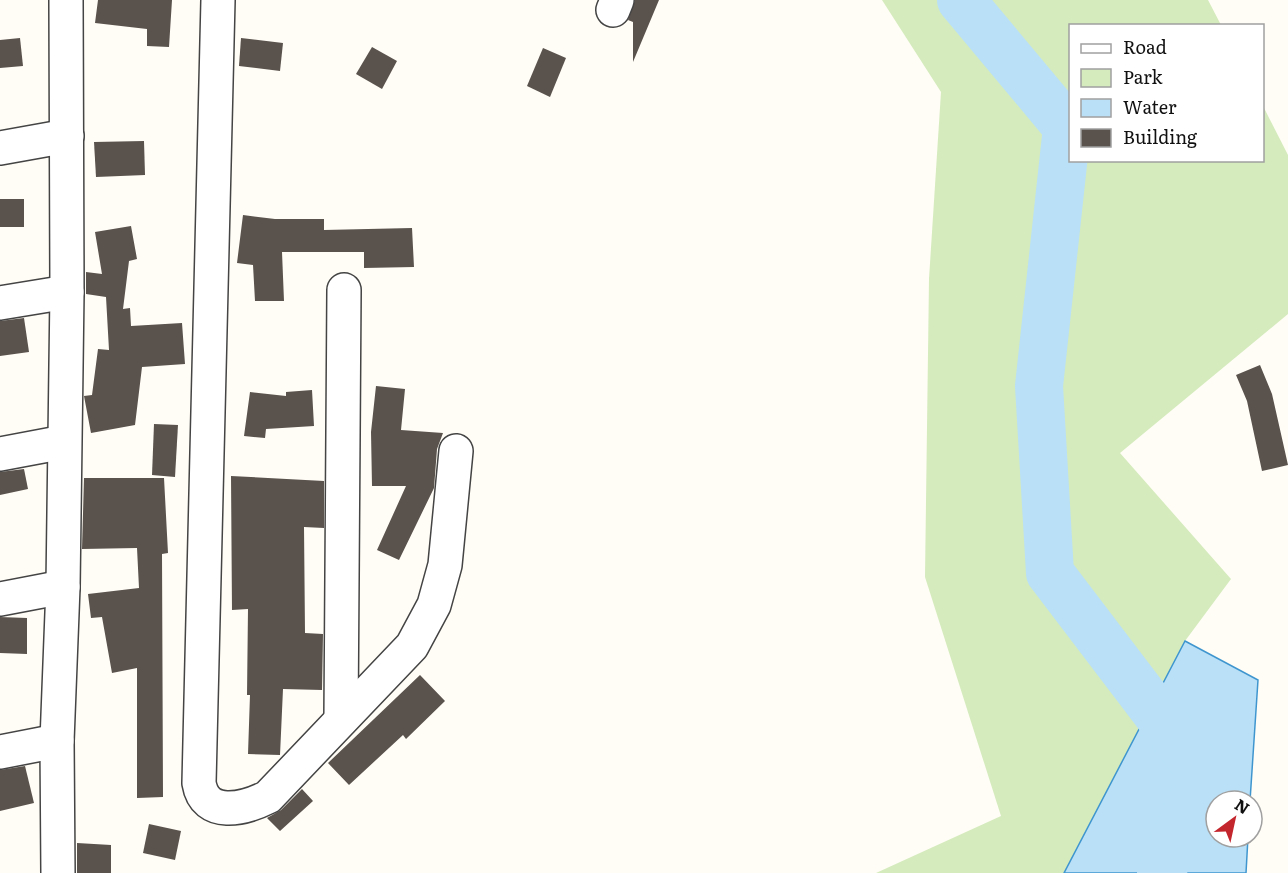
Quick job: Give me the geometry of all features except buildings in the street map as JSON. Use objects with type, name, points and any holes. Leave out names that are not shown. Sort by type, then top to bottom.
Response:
[{"type":"street","points":[[58,873],[57,741],[63,587],[67,292],[66,0]]},
{"type":"street","points":[[218,0],[201,792],[216,806],[227,809],[254,804],[268,797],[340,720],[387,676],[412,646],[434,605],[445,565],[456,452]]},
{"type":"street","points":[[0,148],[67,136]]},
{"type":"street","points":[[340,720],[344,290]]},
{"type":"street","points":[[0,303],[67,292]]},
{"type":"street","points":[[0,454],[64,442]]},
{"type":"street","points":[[0,599],[63,587]]},
{"type":"street","points":[[0,752],[57,741]]},
{"type":"green space","points":[[882,0],[1208,0],[1220,24],[1069,24],[1069,162],[1264,162],[1264,108],[1288,155],[1288,314],[1120,453],[1231,579],[1185,641],[1064,873],[876,873],[1001,816],[925,577],[929,279],[941,92]]},
{"type":"water","points":[[1185,641],[1258,680],[1251,789],[1204,789],[1204,849],[1247,849],[1246,873],[1064,873]]},
{"type":"waterway","points":[[961,0],[1067,127],[1039,386],[1050,573],[1203,774],[1161,873]]}]
